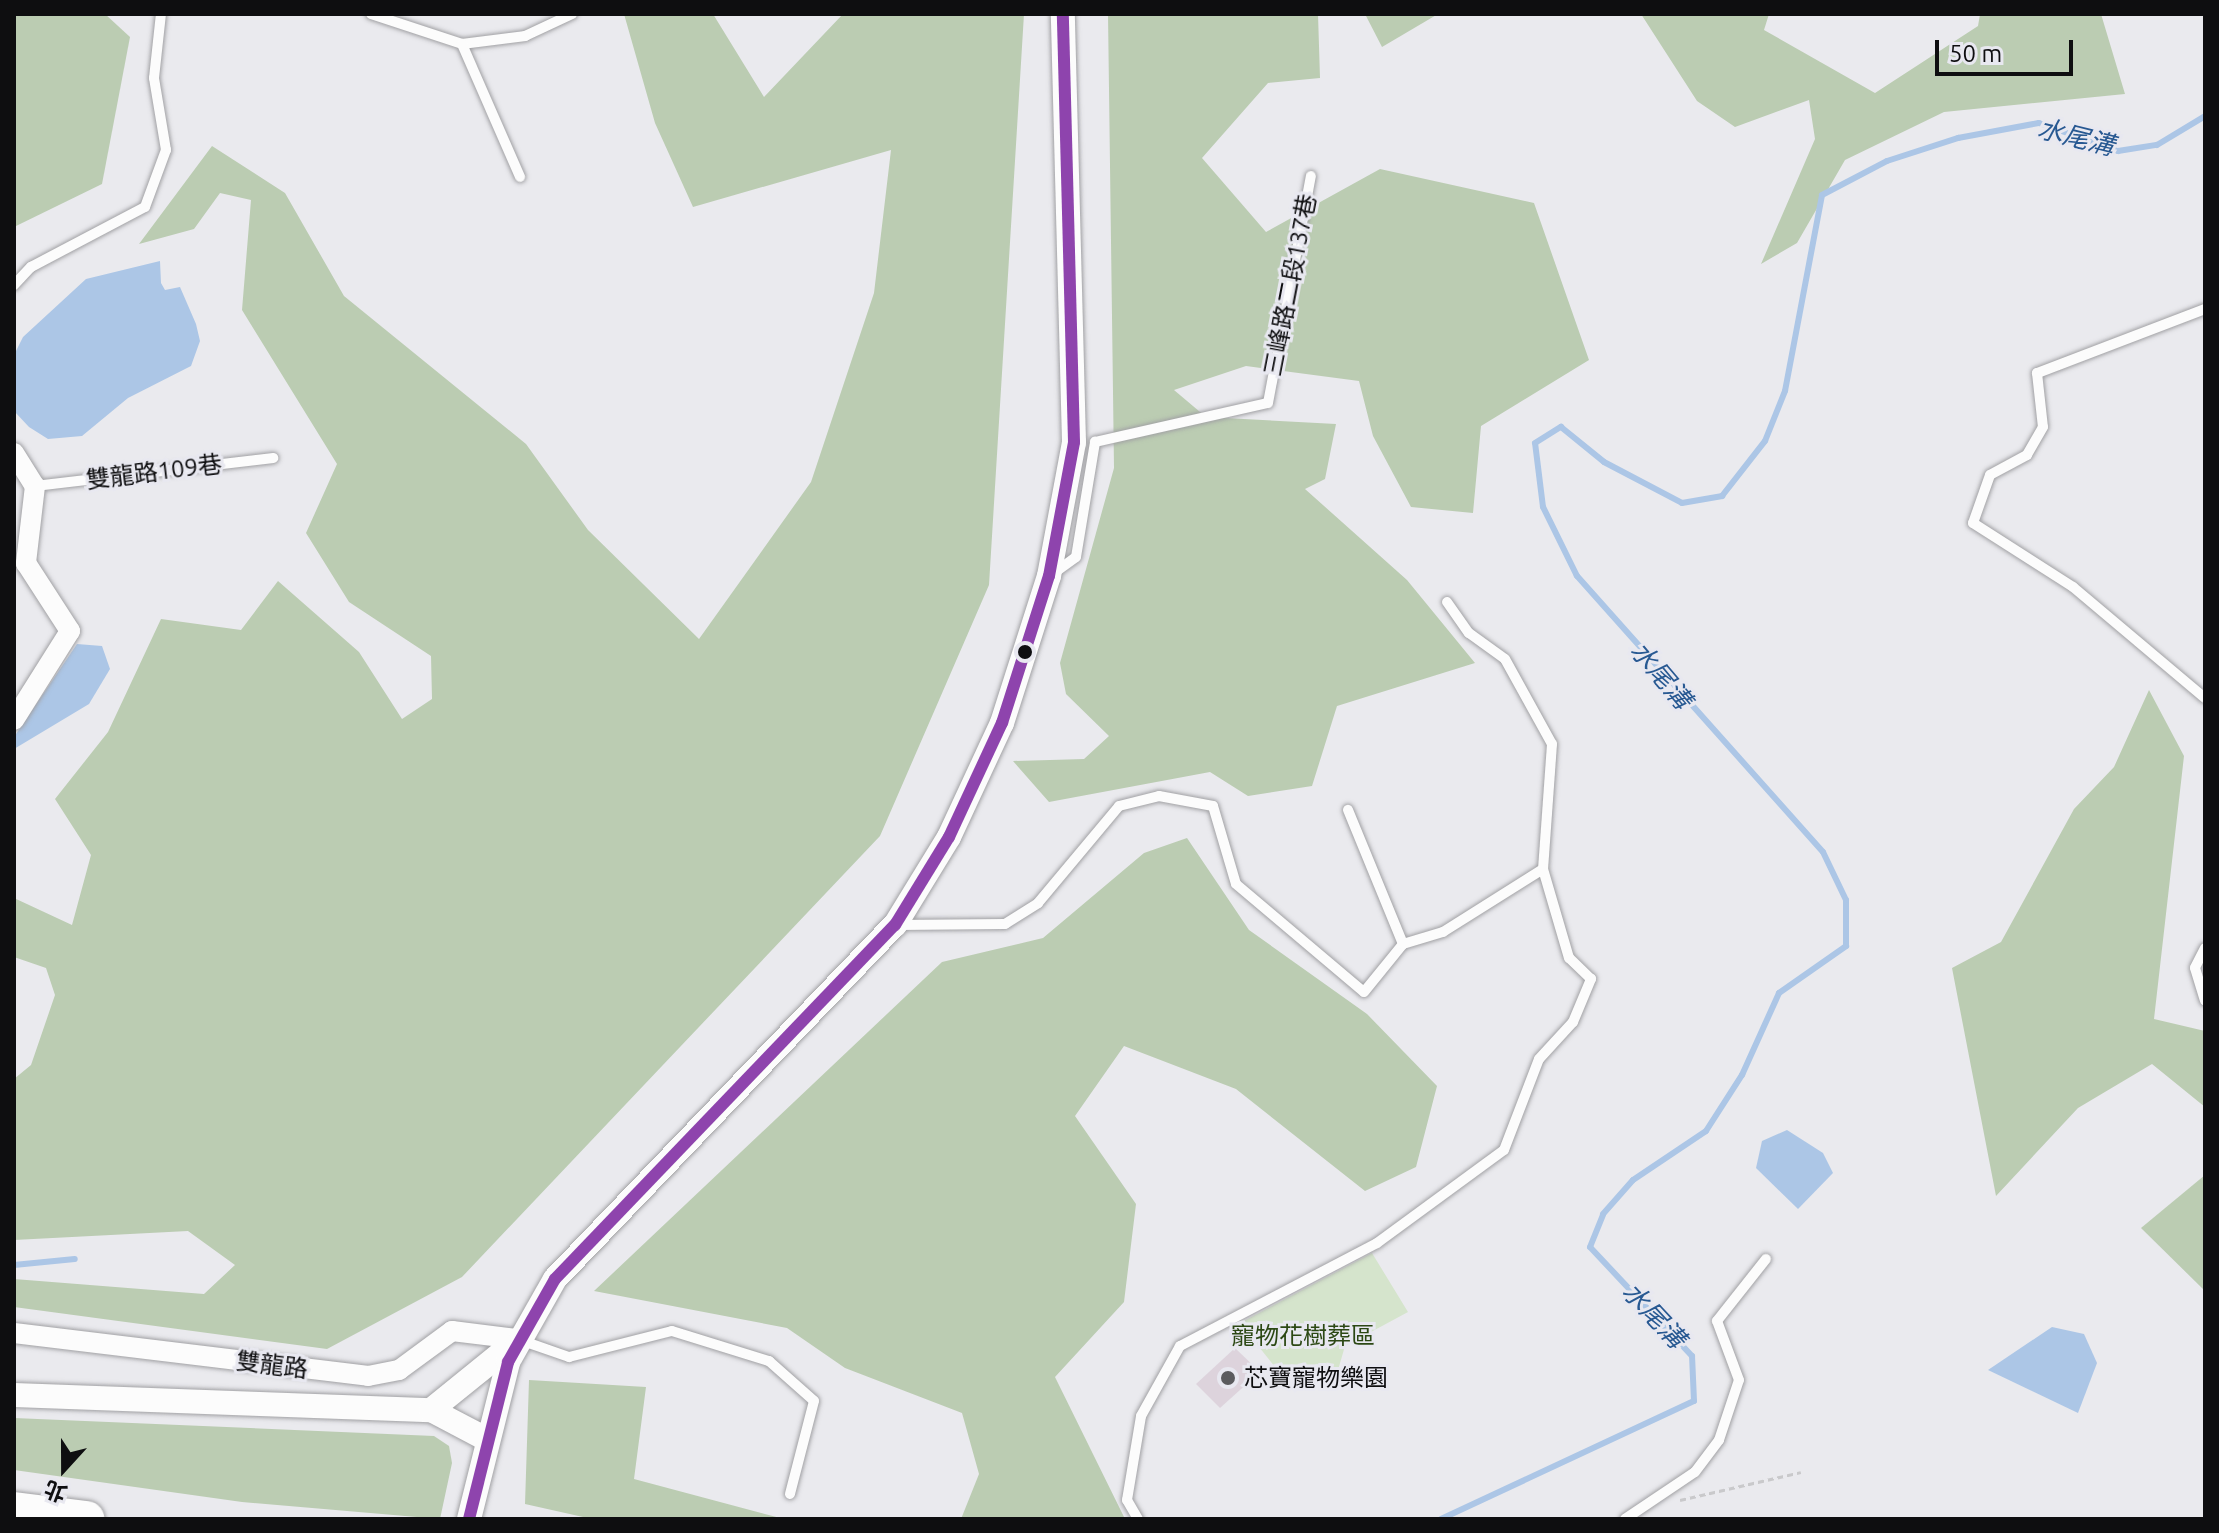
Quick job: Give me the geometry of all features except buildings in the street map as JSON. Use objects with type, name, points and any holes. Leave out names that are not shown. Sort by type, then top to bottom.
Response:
[{"type":"highway","points":[[15,1510],[86,1519]]},
{"type":"street","points":[[431,1410],[493,1366],[517,1339],[555,1279],[895,925],[949,837],[1002,723],[1049,576],[1074,442],[1063,14]]},
{"type":"street","points":[[14,453],[35,486],[26,563],[70,631],[14,720]]},
{"type":"street","name":"雙龍路","points":[[14,1333],[368,1376],[399,1370],[452,1331],[517,1339]]},
{"type":"street","points":[[469,1519],[484,1438],[517,1339]]},
{"type":"street","points":[[14,1395],[431,1410],[484,1438]]},
{"type":"lane","points":[[14,285],[31,267],[145,207],[166,150],[154,78],[161,14]]},
{"type":"lane","points":[[371,14],[462,44],[525,36],[572,14]]},
{"type":"lane","points":[[462,44],[520,177]]},
{"type":"lane","name":"三峰路二段137巷","points":[[1049,576],[1076,557],[1095,442],[1268,403],[1311,176]]},
{"type":"lane","points":[[2205,309],[2037,373],[2043,427],[2027,455],[1990,475],[1973,523],[2073,587],[2205,698]]},
{"type":"lane","name":"雙龍路109巷","points":[[35,486],[273,458]]},
{"type":"lane","points":[[1138,1519],[1127,1500],[1141,1416],[1180,1346],[1377,1243],[1504,1150],[1539,1059],[1573,1022],[1591,979],[1569,958],[1543,869],[1552,744],[1505,659],[1469,633],[1447,602]]},
{"type":"lane","points":[[895,925],[1005,924],[1038,903],[1119,806],[1159,796],[1213,806],[1236,884],[1364,992],[1403,944],[1443,932],[1543,869]]},
{"type":"lane","points":[[1348,810],[1403,944]]},
{"type":"lane","points":[[2205,948],[2195,968],[2205,1001]]},
{"type":"lane","points":[[1625,1519],[1695,1472],[1719,1440],[1739,1380],[1717,1321],[1766,1259]]},
{"type":"lane","points":[[517,1339],[569,1357],[672,1331],[769,1361],[814,1401],[790,1494]]},
{"type":"path","points":[[1641,1510],[1801,1472]]},
{"type":"green space","points":[[14,14],[105,14],[130,37],[102,184],[14,227]]},
{"type":"green space","points":[[624,14],[713,14],[764,97],[843,14],[1024,14],[989,585],[880,836],[462,1277],[327,1349],[14,1307],[14,1279],[204,1294],[235,1265],[188,1231],[14,1240],[14,1079],[31,1065],[55,995],[46,968],[14,957],[14,898],[72,925],[91,855],[55,799],[108,732],[161,619],[241,630],[278,581],[359,652],[402,719],[432,699],[431,656],[349,602],[306,533],[337,464],[242,310],[251,200],[220,193],[194,229],[139,244],[212,146],[285,193],[344,296],[526,444],[588,530],[699,639],[811,482],[874,293],[891,150],[693,207],[655,123]]},
{"type":"green space","points":[[1108,14],[1318,14],[1320,78],[1268,83],[1202,158],[1266,232],[1380,169],[1534,203],[1589,360],[1481,426],[1473,513],[1411,507],[1373,436],[1359,381],[1246,366],[1174,390],[1206,417],[1336,424],[1325,479],[1305,489],[1407,580],[1475,663],[1337,706],[1312,786],[1248,796],[1210,772],[1049,802],[1013,761],[1084,759],[1109,736],[1066,694],[1060,663],[1114,468]]},
{"type":"green space","points":[[1365,14],[1438,14],[1382,47]]},
{"type":"green space","points":[[1641,14],[1769,14],[1764,30],[1875,93],[1978,26],[1980,14],[2101,14],[2125,94],[1944,112],[1845,160],[1797,243],[1761,264],[1815,139],[1809,100],[1735,127],[1697,101]]},
{"type":"green space","points":[[2149,690],[2184,756],[2154,1019],[2205,1031],[2205,1107],[2152,1064],[2078,1108],[1996,1196],[1952,968],[2001,942],[2074,809],[2114,767]]},
{"type":"green space","points":[[1187,838],[1249,930],[1367,1014],[1437,1086],[1416,1167],[1365,1191],[1236,1089],[1124,1046],[1075,1116],[1136,1204],[1124,1302],[1055,1377],[1125,1519],[961,1519],[979,1474],[962,1413],[845,1368],[787,1328],[594,1291],[942,962],[1043,938],[1144,853]]},
{"type":"green space","points":[[2205,1175],[2205,1291],[2141,1228]]},
{"type":"green space","name":"寵物花樹葬區","points":[[1372,1253],[1408,1312],[1345,1346],[1336,1377],[1283,1377],[1240,1323]]},
{"type":"green space","points":[[529,1380],[646,1387],[634,1479],[784,1519],[592,1519],[525,1504]]},
{"type":"green space","points":[[14,1418],[434,1436],[449,1446],[452,1463],[440,1519],[242,1502],[14,1470]]},
{"type":"water","points":[[160,261],[161,283],[165,290],[180,287],[196,324],[200,341],[191,366],[128,398],[82,436],[48,439],[29,427],[14,411],[14,355],[23,337],[86,279]]},
{"type":"water","points":[[77,644],[102,646],[110,669],[89,704],[14,749],[14,737]]},
{"type":"water","points":[[1787,1130],[1823,1153],[1833,1173],[1798,1209],[1756,1168],[1762,1141]]},
{"type":"water","points":[[2052,1327],[2084,1334],[2097,1363],[2078,1413],[1988,1370]]},
{"type":"waterway","name":"水尾溝","points":[[1441,1519],[1694,1401],[1692,1356],[1590,1247],[1603,1214],[1633,1180],[1706,1131],[1742,1075],[1779,993],[1846,946],[1846,900],[1823,852],[1577,576],[1543,507],[1535,443],[1561,427],[1604,462],[1682,503],[1722,496],[1765,441],[1785,391],[1822,195],[1887,161],[1958,138],[2039,123],[2118,151],[2157,145],[2205,116]]},
{"type":"waterway","points":[[14,1265],[75,1259]]},
{"type":"transit line","points":[[469,1519],[508,1362],[555,1279],[895,925],[949,837],[1002,723],[1049,576],[1074,442],[1063,14]]},
{"type":"place","name":"芯寶寵物樂園","points":[[1228,1378]]}]
